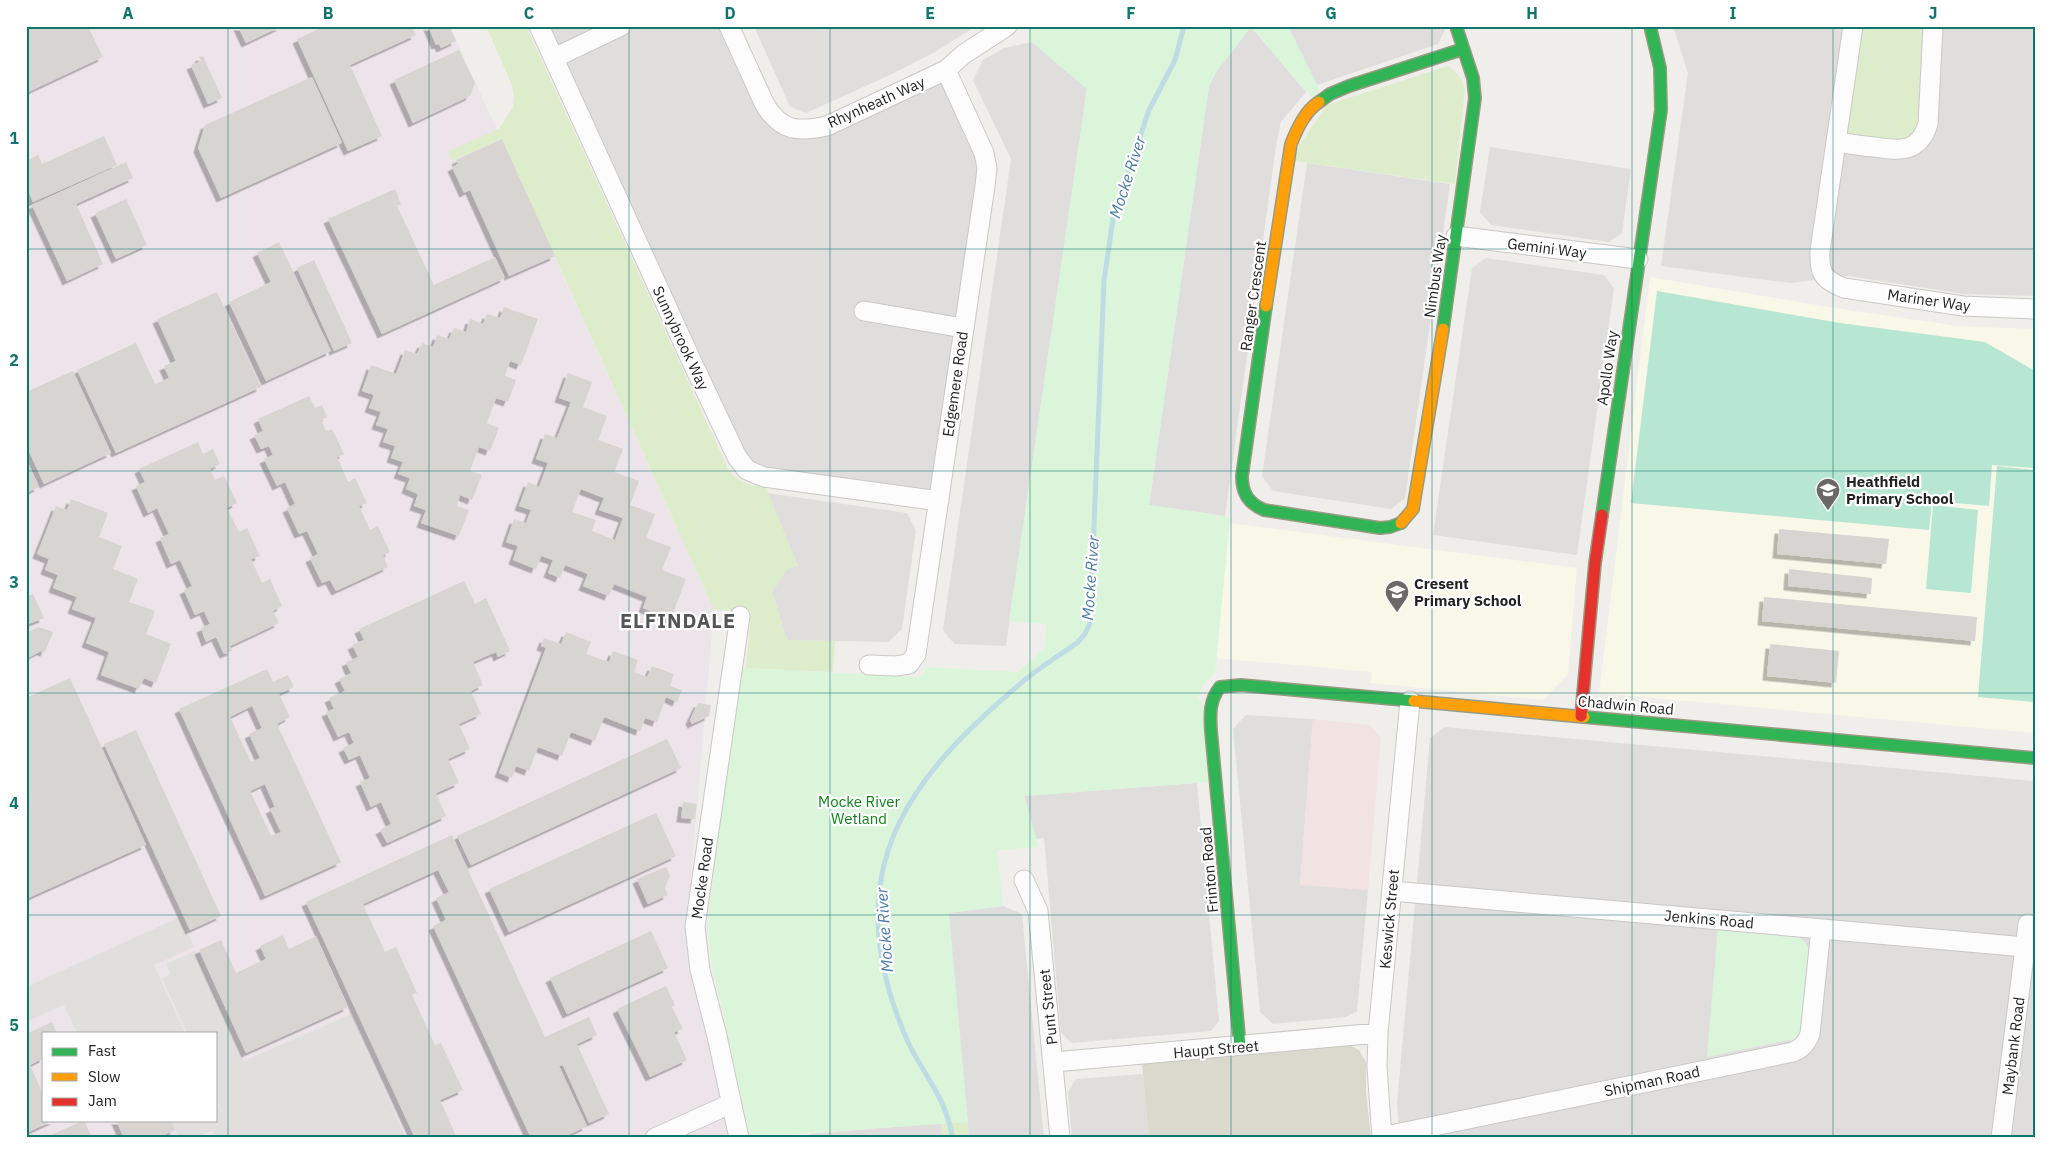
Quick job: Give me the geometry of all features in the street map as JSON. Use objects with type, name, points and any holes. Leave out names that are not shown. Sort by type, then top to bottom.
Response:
[{"type":"street","name":"Sunnybrook Way","points":[[539,26],[692,362],[737,457],[746,470],[764,477],[938,500]]},
{"type":"street","points":[[554,58],[621,26]]},
{"type":"street","name":"Rhynheath Way","points":[[729,26],[772,117],[787,127],[806,130],[827,126],[946,70],[964,54],[1007,26]]},
{"type":"street","name":"Nimbus Way","points":[[1398,525],[1410,515],[1417,493],[1475,98],[1473,78],[1456,26]]},
{"type":"street","name":"Apollo Way","points":[[1582,716],[1595,563],[1662,95],[1660,60],[1650,26]]},
{"type":"street","points":[[1852,26],[1836,142],[1896,150],[1907,149],[1917,144],[1925,135],[1928,124],[1934,26]]},
{"type":"street","name":"Ranger Crescent","points":[[1398,525],[1380,528],[1264,510],[1249,502],[1242,486],[1242,476],[1286,169],[1291,144],[1299,124],[1314,105],[1330,94],[1462,49]]},
{"type":"street","name":"Edgemere Road","points":[[869,665],[896,666],[909,664],[916,654],[987,168],[984,153],[946,70]]},
{"type":"street","name":"Mariner Way","points":[[1836,142],[1820,251],[1821,270],[1826,278],[1844,288],[1921,301],[1963,306],[2035,309]]},
{"type":"street","name":"Gemini Way","points":[[1456,236],[1638,259]]},
{"type":"street","points":[[864,311],[963,328]]},
{"type":"street","name":"Mocke Road","points":[[739,1138],[730,1104],[717,1036],[700,970],[695,927],[740,616]]},
{"type":"street","name":"Chadwin Road","points":[[1216,692],[1220,688],[1241,685],[2035,758]]},
{"type":"street","name":"Frinton Road","points":[[1216,692],[1212,699],[1210,713],[1211,732],[1240,1047]]},
{"type":"street","name":"Keswick Street","points":[[1382,1137],[1377,1074],[1378,1033],[1410,701]]},
{"type":"street","name":"Punt Street","points":[[1024,880],[1038,911],[1060,1138]]},
{"type":"street","name":"Jenkins Road","points":[[1392,891],[2025,948]]},
{"type":"street","name":"Maybank Road","points":[[2000,1138],[2028,924]]},
{"type":"street","name":"Shipman Road","points":[[1382,1137],[1793,1052],[1807,1042],[1810,1034],[1821,929]]},
{"type":"street","name":"Haupt Street","points":[[1054,1062],[1240,1047],[1378,1033]]},
{"type":"street","points":[[655,1138],[730,1104]]},
{"type":"shaded area","points":[[26,26],[450,26],[714,610],[686,934],[730,1138],[26,1138]]},
{"type":"shaded area","points":[[539,26],[729,26],[765,105],[796,129],[946,70],[984,153],[939,501],[747,470]]},
{"type":"shaded area","points":[[754,26],[976,26],[935,52],[890,75],[806,113],[790,107]]},
{"type":"shaded area","points":[[1288,26],[1444,26],[1445,30],[1438,44],[1317,85]]},
{"type":"shaded area","points":[[1673,26],[2035,26],[2035,296],[1964,294],[1849,276],[1790,283],[1661,266],[1688,73]]},
{"type":"shaded area","points":[[1251,27],[1306,92],[1281,122],[1276,146],[1225,516],[1149,505],[1209,86],[1216,72]]},
{"type":"shaded area","points":[[1032,42],[1087,88],[1006,646],[954,644],[943,630],[1011,159],[973,80],[983,60],[1004,48]]},
{"type":"shaded area","points":[[1490,147],[1631,169],[1622,233],[1609,242],[1491,225],[1480,212]]},
{"type":"shaded area","points":[[1307,163],[1450,184],[1405,498],[1391,509],[1273,491],[1262,476]]},
{"type":"shaded area","points":[[1486,258],[1604,275],[1614,288],[1577,555],[1433,535],[1472,268]]},
{"type":"shaded area","name":"Heathfield Primary School","points":[[1650,277],[1841,309],[1958,326],[2035,329],[2035,733],[1599,693]]},
{"type":"shaded area","points":[[767,493],[907,513],[916,530],[902,629],[888,642],[787,640],[772,592],[787,569],[798,566]]},
{"type":"shaded area","name":"Cresent Primary School","points":[[1229,523],[1577,568],[1568,675],[1543,700],[1371,683],[1372,672],[1216,658]]},
{"type":"shaded area","points":[[1246,715],[1313,719],[1300,884],[1368,890],[1357,1011],[1346,1017],[1273,1024],[1260,1012],[1233,729]]},
{"type":"shaded area","points":[[1313,719],[1370,725],[1381,738],[1368,890],[1300,885]]},
{"type":"shaded area","points":[[1445,727],[2035,781],[2035,1138],[1400,1138],[1397,1103],[1430,738]]},
{"type":"shaded area","points":[[1197,783],[1219,1021],[1211,1031],[1071,1043],[1061,1032],[1044,838],[1036,839],[1024,796]]},
{"type":"shaded area","points":[[1003,906],[1022,914],[1044,1138],[969,1138],[948,913]]},
{"type":"shaded area","points":[[180,917],[194,947],[154,965],[185,1032],[77,1032],[64,1005],[26,1022],[26,987]]},
{"type":"shaded area","points":[[195,951],[244,1061],[351,1014],[406,1138],[216,1138],[213,1130],[196,1138],[179,1138],[172,1122],[218,1122],[218,1105],[226,1121],[218,1103],[218,1032],[187,1032],[162,978],[170,974],[166,964]]},
{"type":"shaded area","points":[[1790,1040],[1793,1052],[1713,1068],[1711,1056]]},
{"type":"shaded area","points":[[1347,1044],[1359,1050],[1366,1062],[1366,1092],[1371,1138],[1149,1138],[1142,1063]]},
{"type":"shaded area","points":[[1143,1074],[1149,1138],[1072,1138],[1068,1092],[1076,1079]]},
{"type":"shaded area","points":[[941,1123],[942,1138],[809,1138],[809,1134]]},
{"type":"green space","points":[[486,26],[526,26],[728,469],[740,481],[766,487],[798,566],[787,569],[772,592],[787,640],[835,641],[833,672],[746,668],[751,611],[714,610],[502,139],[452,161],[448,151],[499,129],[513,107],[512,85]]},
{"type":"green space","name":"Mocke River Wetland","points":[[1030,26],[1288,26],[1320,91],[1311,97],[1251,27],[1216,72],[1209,86],[1149,505],[1230,517],[1215,674],[1208,679],[1200,691],[1198,699],[1202,700],[1208,782],[1024,796],[1039,847],[997,850],[1003,906],[949,913],[968,1122],[750,1137],[711,959],[707,929],[740,668],[918,677],[923,675],[926,667],[1017,672],[1044,648],[1047,624],[1009,621],[1087,89],[1028,39]]},
{"type":"green space","points":[[1853,26],[1933,26],[1917,144],[1836,142]]},
{"type":"green space","points":[[1448,66],[1459,76],[1465,89],[1455,184],[1295,161],[1299,146],[1327,105]]},
{"type":"green space","points":[[1657,291],[1840,323],[1985,342],[2035,371],[2035,468],[1992,465],[1989,506],[1932,501],[1929,530],[1631,503]]},
{"type":"green space","points":[[1997,466],[2035,470],[2035,702],[1978,697]]},
{"type":"green space","points":[[1933,505],[1978,510],[1971,593],[1926,589]]},
{"type":"green space","points":[[1718,927],[1796,935],[1807,945],[1810,953],[1803,1032],[1791,1045],[1790,1040],[1707,1057]]},
{"type":"green space","points":[[968,1122],[969,1138],[942,1138],[941,1123]]},
{"type":"building","points":[[26,26],[88,26],[103,57],[26,93]]},
{"type":"building","points":[[238,26],[282,26],[246,43]]},
{"type":"building","points":[[325,26],[411,26],[416,35],[350,65],[382,136],[348,151],[297,39]]},
{"type":"building","points":[[428,26],[449,26],[456,41],[441,48],[439,44],[436,45]]},
{"type":"building","points":[[459,50],[475,83],[470,96],[413,123],[394,80]]},
{"type":"building","points":[[203,56],[222,98],[208,104],[191,65],[201,61],[199,57]]},
{"type":"building","points":[[312,77],[342,143],[221,198],[198,148],[205,125]]},
{"type":"building","points":[[104,136],[117,165],[33,202],[26,186],[26,161],[38,155],[42,164]]},
{"type":"building","points":[[502,139],[555,256],[509,276],[470,190],[464,193],[452,167],[458,164],[456,160]]},
{"type":"building","points":[[126,162],[133,178],[76,204],[103,264],[67,281],[32,205]]},
{"type":"building","points":[[395,189],[401,204],[397,206],[434,285],[495,257],[505,278],[382,334],[328,219]]},
{"type":"building","points":[[126,199],[147,245],[116,259],[95,213]]},
{"type":"building","points":[[279,242],[331,351],[266,381],[229,302],[271,282],[257,253]]},
{"type":"building","points":[[314,260],[352,343],[334,351],[297,268]]},
{"type":"building","points":[[217,292],[261,387],[116,453],[77,370],[136,343],[155,384],[169,378],[164,366],[176,361],[157,319]]},
{"type":"building","points":[[504,307],[538,319],[521,365],[510,361],[505,376],[516,380],[508,402],[496,398],[487,423],[499,428],[490,451],[479,447],[470,471],[482,475],[472,500],[460,495],[457,506],[469,510],[459,536],[421,523],[426,510],[414,506],[418,494],[406,489],[410,478],[398,474],[403,462],[391,458],[395,446],[383,442],[388,429],[376,425],[381,412],[369,408],[374,395],[362,391],[371,365],[396,374],[405,350],[417,354],[422,343],[433,347],[437,335],[449,339],[454,328],[466,332],[470,319],[483,324],[487,314],[500,318]]},
{"type":"building","points":[[73,371],[111,453],[44,484],[26,445],[26,392]]},
{"type":"building","points":[[568,373],[592,382],[583,407],[607,416],[598,440],[623,449],[614,472],[639,481],[630,505],[655,514],[646,538],[671,547],[662,570],[686,579],[671,619],[643,608],[647,597],[614,584],[609,596],[583,586],[588,574],[565,565],[560,578],[548,573],[553,560],[541,556],[536,569],[513,560],[518,546],[506,542],[514,519],[526,523],[531,510],[519,506],[528,482],[539,487],[548,463],[536,459],[545,434],[557,438],[571,402],[559,398]],"holes":[[[581,489],[604,498],[599,510],[623,518],[615,540],[592,531],[596,520],[572,512]]]},
{"type":"building","points":[[309,396],[315,408],[322,405],[327,417],[321,420],[326,431],[332,429],[344,454],[337,457],[348,482],[355,478],[367,503],[359,506],[370,530],[378,526],[390,552],[383,555],[388,567],[336,591],[330,580],[322,583],[310,558],[318,554],[307,531],[299,534],[287,508],[295,504],[285,482],[277,486],[264,459],[273,455],[269,446],[261,449],[254,435],[263,431],[258,419]]},
{"type":"building","points":[[198,442],[203,454],[213,449],[220,464],[210,469],[215,480],[224,476],[237,503],[227,508],[239,532],[247,528],[260,556],[251,559],[262,583],[270,579],[282,606],[273,611],[279,623],[230,646],[232,651],[224,654],[216,637],[206,642],[201,628],[210,624],[204,611],[195,615],[184,590],[192,586],[180,560],[171,564],[160,538],[169,534],[157,508],[148,513],[136,486],[145,482],[139,469]]},
{"type":"building","points":[[26,459],[39,487],[26,493]]},
{"type":"building","points":[[71,499],[108,513],[99,537],[122,546],[113,569],[138,579],[129,602],[155,611],[146,634],[171,644],[156,683],[144,678],[139,689],[101,675],[109,652],[86,643],[96,618],[72,609],[77,597],[53,588],[58,575],[45,570],[49,559],[37,554],[56,506],[67,510]]},
{"type":"building","points":[[1779,529],[1889,539],[1886,564],[1777,554]]},
{"type":"building","points":[[1789,569],[1872,578],[1871,594],[1788,586]]},
{"type":"building","points":[[464,581],[475,604],[486,598],[510,651],[498,657],[496,652],[473,662],[483,685],[471,691],[481,714],[459,724],[470,749],[448,759],[459,783],[436,793],[446,816],[387,843],[380,830],[391,824],[381,802],[371,807],[360,782],[370,778],[360,755],[349,760],[343,748],[354,743],[349,732],[338,737],[326,712],[334,709],[329,698],[345,691],[339,679],[351,673],[346,662],[358,657],[352,645],[364,640],[359,629]]},
{"type":"building","points":[[33,594],[44,618],[26,625],[26,597]]},
{"type":"building","points":[[1764,597],[1977,617],[1975,641],[1762,621]]},
{"type":"building","points":[[39,627],[53,632],[45,652],[41,651],[26,659],[26,633]]},
{"type":"building","points":[[566,632],[591,642],[586,654],[609,662],[613,651],[638,660],[634,672],[647,677],[652,666],[674,674],[670,686],[682,690],[677,702],[666,697],[657,722],[645,718],[640,731],[604,717],[595,741],[571,732],[562,756],[538,747],[529,771],[516,766],[512,778],[499,773],[546,648],[541,646],[544,638],[561,644]]},
{"type":"building","points":[[1770,644],[1839,651],[1836,683],[1767,676]]},
{"type":"building","points":[[267,669],[273,682],[288,675],[294,687],[279,694],[290,717],[277,724],[341,862],[265,896],[179,709]],"holes":[[[252,706],[262,728],[249,734],[260,758],[251,762],[230,717]],[[265,784],[275,807],[270,809],[281,832],[271,836],[250,791]]]},
{"type":"building","points":[[70,678],[146,845],[26,899],[26,698]]},
{"type":"building","points":[[698,703],[711,705],[709,716],[692,724],[690,720]]},
{"type":"building","points":[[136,730],[221,916],[190,930],[104,744]]},
{"type":"building","points":[[667,739],[681,768],[471,865],[457,836]]},
{"type":"building","points":[[683,802],[697,804],[695,819],[681,818]]},
{"type":"building","points":[[656,813],[676,856],[509,932],[489,889]]},
{"type":"building","points":[[452,835],[545,1037],[589,1017],[597,1035],[577,1044],[609,1114],[589,1123],[563,1065],[559,1066],[587,1126],[562,1138],[531,1138],[433,926],[446,920],[436,898],[449,892],[438,870],[363,904],[385,952],[396,947],[417,993],[412,995],[435,1045],[441,1043],[463,1090],[440,1100],[457,1138],[415,1138],[306,902]]},
{"type":"building","points":[[666,867],[670,876],[665,888],[668,895],[648,904],[637,879]]},
{"type":"building","points":[[651,931],[668,968],[567,1014],[550,978]]},
{"type":"building","points":[[283,935],[289,949],[316,936],[348,1007],[246,1053],[199,950],[221,940],[236,973],[266,959],[260,946]]},
{"type":"building","points":[[666,986],[675,1005],[672,1007],[683,1029],[674,1032],[687,1060],[650,1077],[617,1009]]},
{"type":"building","points":[[52,1022],[57,1032],[42,1032],[42,1059],[30,1065],[42,1092],[42,1122],[51,1122],[26,1133],[26,1034]]},
{"type":"building","points":[[80,1122],[85,1122],[92,1138],[45,1138]]},
{"type":"building","points":[[117,1122],[172,1122],[175,1130],[158,1138],[124,1138]]},
{"type":"waterway","name":"Mocke River","points":[[952,1138],[950,1126],[936,1090],[910,1046],[892,1000],[880,949],[878,902],[885,860],[900,821],[922,785],[950,750],[983,717],[1027,678],[1078,642],[1085,634],[1090,623],[1104,281],[1113,219],[1149,110],[1175,60],[1184,26]]},
{"type":"traffic: fast","points":[[1443,329],[1475,98],[1473,78],[1456,26]]},
{"type":"traffic: fast","points":[[1602,515],[1661,110],[1660,68],[1650,26]]},
{"type":"traffic: fast","points":[[1319,102],[1330,94],[1349,86],[1463,49]]},
{"type":"traffic: fast","points":[[1266,306],[1242,476],[1243,488],[1247,497],[1264,510],[1380,528],[1401,523]]},
{"type":"traffic: fast","points":[[1240,1047],[1210,719],[1216,692],[1220,687],[1241,685],[1414,701]]},
{"type":"traffic: fast","points":[[1584,717],[2035,758]]},
{"type":"traffic: slow","points":[[1266,306],[1291,144],[1306,115],[1319,102]]},
{"type":"traffic: slow","points":[[1401,523],[1413,509],[1443,329]]},
{"type":"traffic: slow","points":[[1414,701],[1584,717]]},
{"type":"traffic: jam","points":[[1581,716],[1595,563],[1602,515]]},
{"type":"place","name":"Heathfield Primary School","points":[[1828,511]]},
{"type":"place","name":"Cresent Primary School","points":[[1397,613]]},
{"type":"district","name":"ELFINDALE","points":[[678,620]]}]
